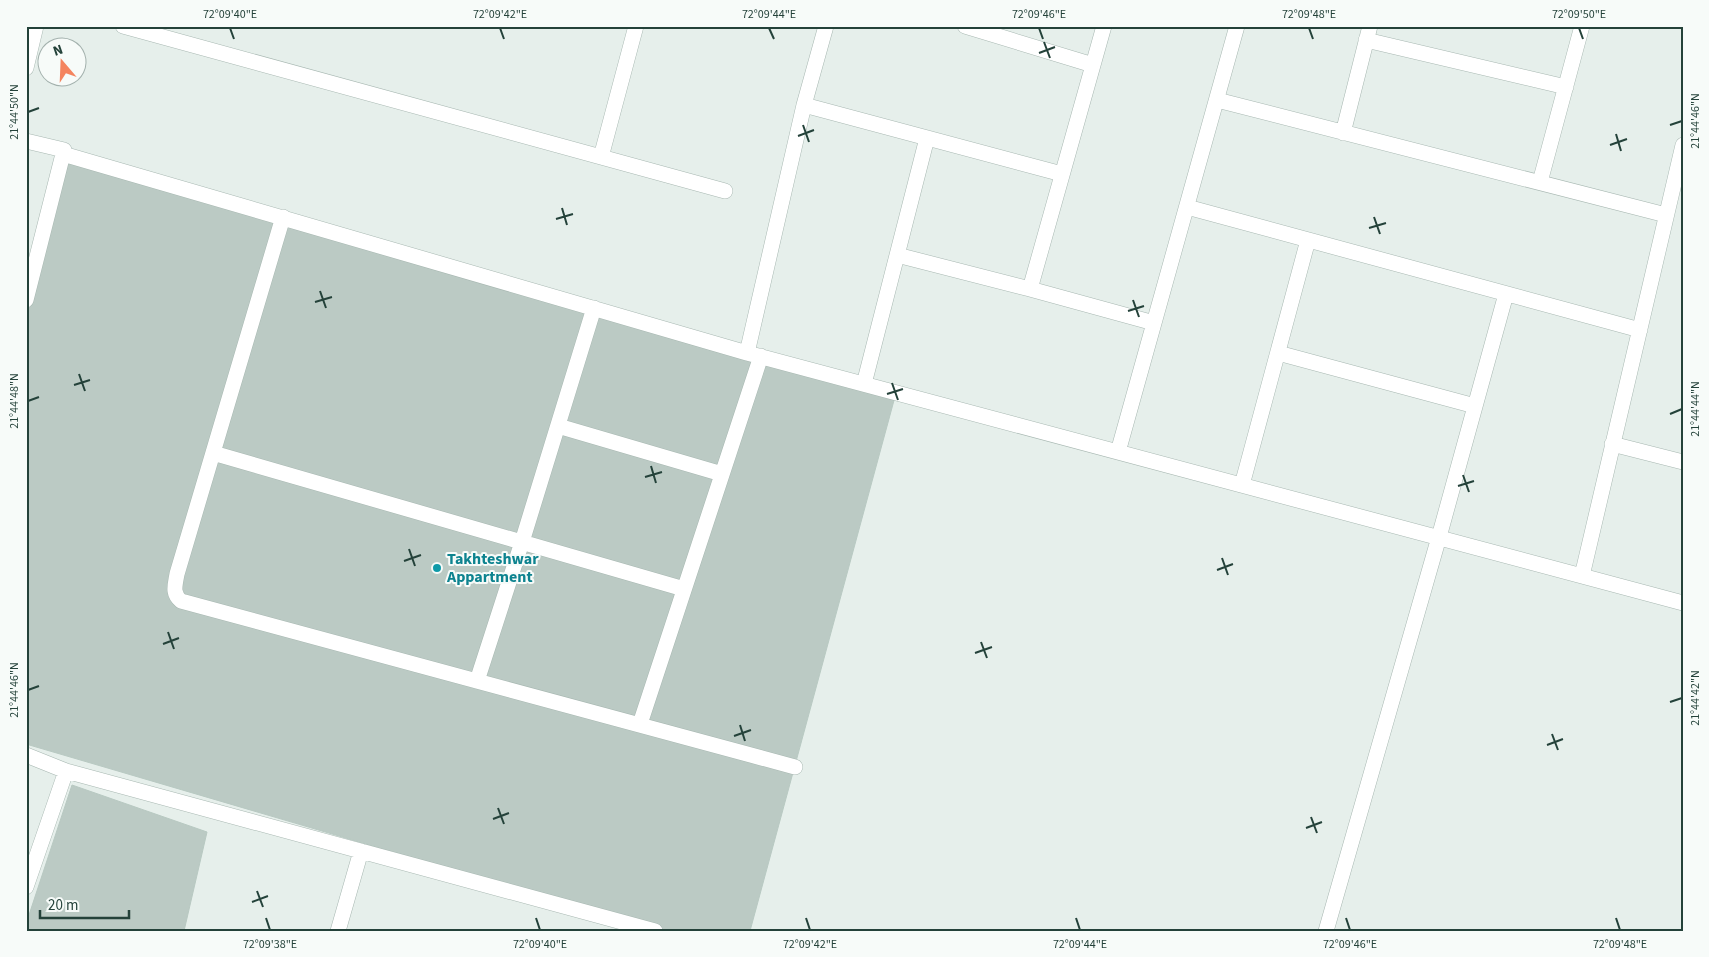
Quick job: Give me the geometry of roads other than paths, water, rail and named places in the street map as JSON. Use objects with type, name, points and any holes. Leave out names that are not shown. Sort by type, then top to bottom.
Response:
[{"type":"street","points":[[26,68],[36,26]]},
{"type":"street","points":[[123,26],[724,191]]},
{"type":"street","points":[[601,157],[636,26]]},
{"type":"street","points":[[640,724],[722,474],[754,354],[804,105],[826,26]]},
{"type":"street","points":[[965,26],[1093,65]]},
{"type":"street","points":[[1030,289],[1104,26]]},
{"type":"street","points":[[1118,452],[1237,26]]},
{"type":"street","points":[[1540,182],[1582,26]]},
{"type":"street","points":[[1343,133],[1368,33],[1566,87]]},
{"type":"street","points":[[1216,100],[1666,215]]},
{"type":"street","points":[[804,105],[1062,174]]},
{"type":"street","points":[[864,384],[927,138]]},
{"type":"street","points":[[26,140],[64,150],[26,300]]},
{"type":"street","points":[[1582,576],[1683,145]]},
{"type":"street","points":[[63,154],[754,354],[1683,603]]},
{"type":"street","points":[[1187,207],[1640,330]]},
{"type":"street","points":[[283,218],[174,588],[176,596],[182,601],[795,767]]},
{"type":"street","points":[[1242,485],[1308,240]]},
{"type":"street","points":[[897,255],[1030,289],[1154,324]]},
{"type":"street","points":[[1326,931],[1439,538],[1506,294]]},
{"type":"street","points":[[477,680],[522,542],[594,308]]},
{"type":"street","points":[[1278,353],[1475,406]]},
{"type":"street","points":[[558,426],[722,474]]},
{"type":"street","points":[[1612,444],[1683,462]]},
{"type":"street","points":[[213,453],[684,590]]},
{"type":"street","points":[[26,755],[66,771],[655,931]]},
{"type":"street","points":[[26,887],[66,771]]},
{"type":"street","points":[[338,931],[361,851]]},
{"type":"place","name":"Takhteshwar Appartment","points":[[437,568]]}]
